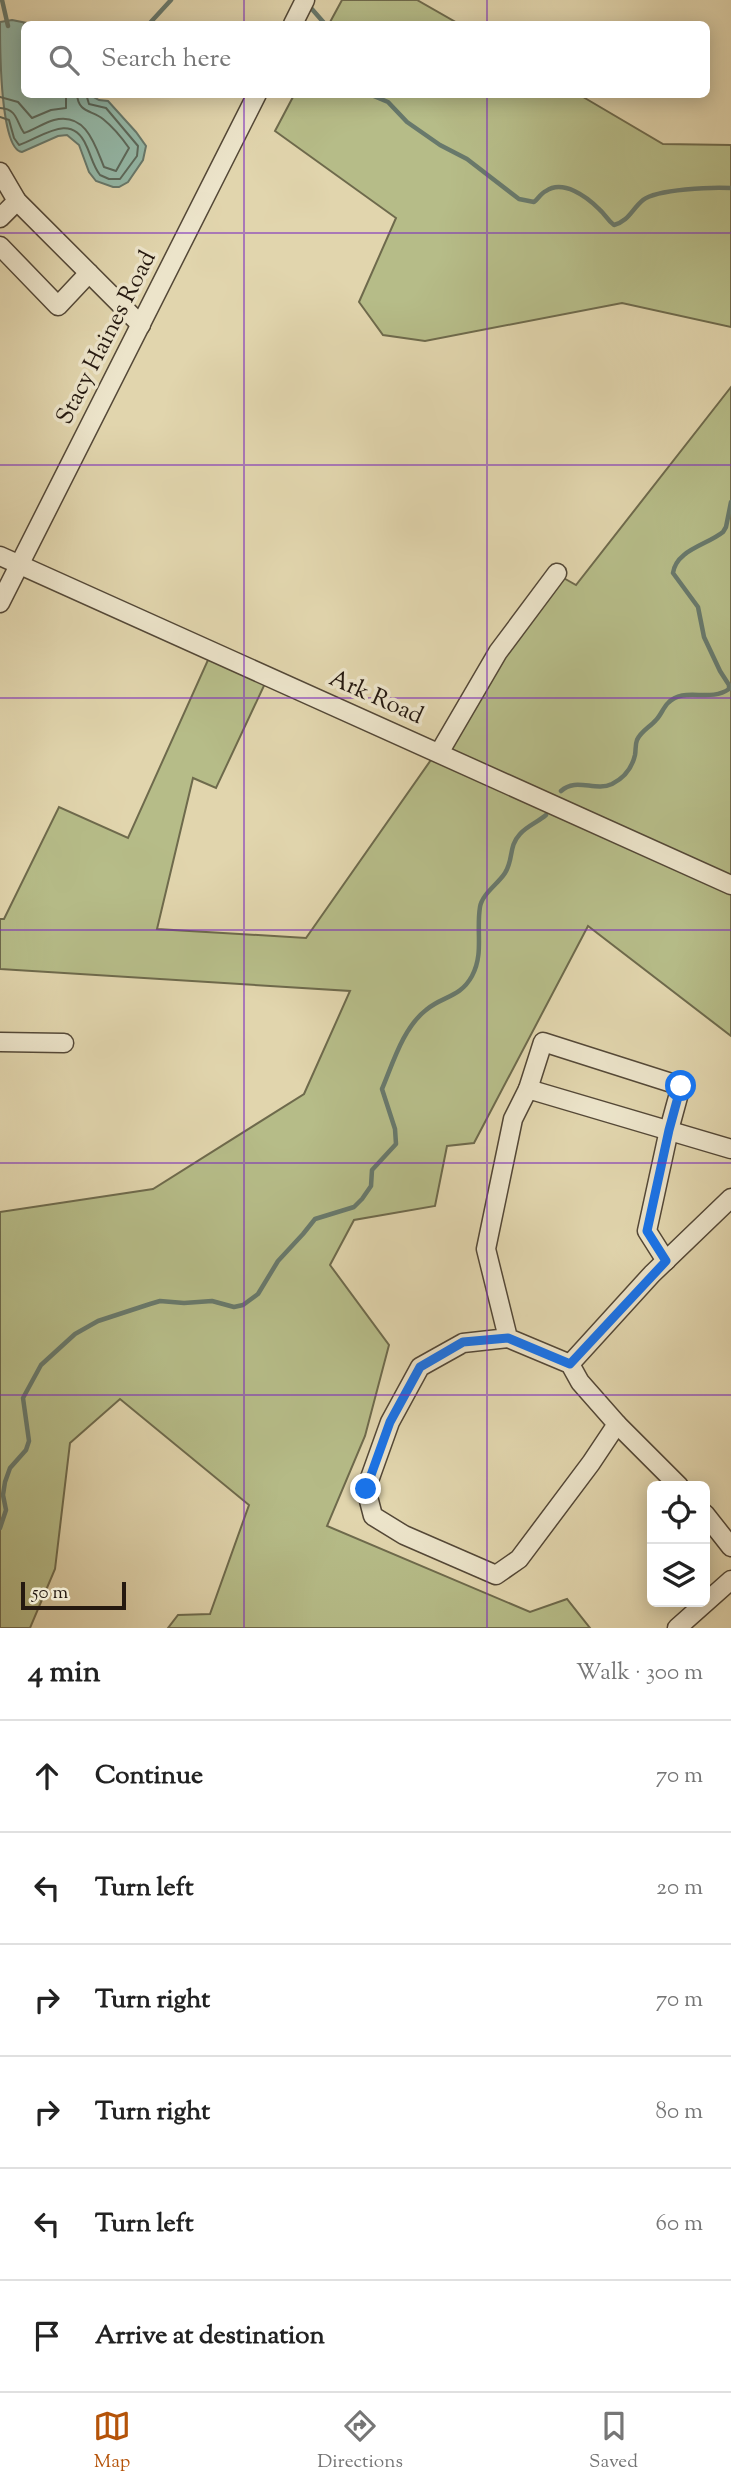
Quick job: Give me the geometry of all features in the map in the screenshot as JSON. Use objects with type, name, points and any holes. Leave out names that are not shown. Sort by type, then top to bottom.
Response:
[{"type":"street","name":"Stacy Haines Road","points":[[0,603],[255,98]]},
{"type":"street","points":[[0,172],[18,201],[141,325]]},
{"type":"street","points":[[0,218],[18,201]]},
{"type":"street","points":[[0,246],[58,306],[89,273]]},
{"type":"street","name":"Ark Road","points":[[0,556],[731,884]]},
{"type":"street","points":[[439,753],[498,652],[556,573]]},
{"type":"street","points":[[0,1042],[64,1043]]},
{"type":"street","points":[[508,1338],[486,1249],[513,1119],[528,1089],[542,1042],[681,1086],[647,1231],[666,1261]]},
{"type":"street","points":[[528,1089],[731,1149]]},
{"type":"street","points":[[570,1364],[666,1261],[731,1198]]},
{"type":"street","points":[[617,1424],[519,1559],[496,1575],[404,1535],[373,1516],[366,1489],[390,1422],[420,1367],[463,1342],[508,1338],[570,1364],[580,1382],[617,1424],[674,1481]]},
{"type":"street","points":[[710,1520],[731,1547]]},
{"type":"street","points":[[677,1628],[731,1580]]},
{"type":"green space","points":[[342,0],[417,0],[454,21],[331,21]]},
{"type":"green space","points":[[292,98],[585,98],[663,144],[731,145],[731,327],[622,303],[425,341],[383,335],[359,302],[396,218],[275,131]]},
{"type":"green space","points":[[731,387],[731,1036],[588,926],[474,1143],[447,1146],[435,1206],[354,1220],[330,1265],[389,1345],[365,1436],[327,1526],[530,1612],[567,1599],[590,1628],[168,1628],[178,1615],[210,1614],[249,1505],[120,1399],[70,1443],[55,1569],[30,1628],[0,1628],[0,1212],[153,1189],[304,1094],[350,991],[0,969],[0,919],[4,919],[59,807],[128,838],[212,651],[269,675],[216,788],[193,778],[157,929],[306,938],[560,576],[576,585]]},
{"type":"water","points":[[0,22],[21,22],[21,98],[95,98],[108,101],[136,132],[146,146],[143,160],[128,182],[113,187],[96,181],[89,172],[79,145],[67,135],[58,136],[22,152],[15,147],[5,116]]},
{"type":"waterway","points":[[2,0],[8,26]]},
{"type":"waterway","points":[[152,21],[171,0]]},
{"type":"waterway","points":[[311,8],[322,21]]},
{"type":"waterway","points":[[378,98],[388,102],[407,122],[440,145],[467,159],[519,199],[534,202],[553,188],[567,188],[588,199],[614,225],[627,218],[650,196],[686,190],[731,188]]},
{"type":"waterway","points":[[561,791],[573,785],[606,786],[616,782],[632,764],[639,737],[674,698],[713,695],[729,689],[704,637],[698,607],[673,573],[675,565],[686,553],[723,532],[731,502]]},
{"type":"waterway","points":[[0,1528],[6,1510],[3,1495],[5,1482],[10,1468],[26,1450],[29,1441],[23,1398],[41,1365],[75,1334],[98,1321],[160,1301],[212,1301],[234,1307],[243,1305],[258,1294],[278,1261],[315,1219],[354,1207],[362,1199],[371,1186],[372,1170],[396,1144],[395,1129],[382,1089],[400,1046],[418,1017],[432,1005],[462,989],[472,976],[478,959],[481,902],[505,873],[516,839],[546,815]]},
{"type":"route","points":[[366,1489],[390,1422],[420,1367],[463,1342],[508,1338],[570,1364],[666,1261],[647,1231],[681,1086]]}]
